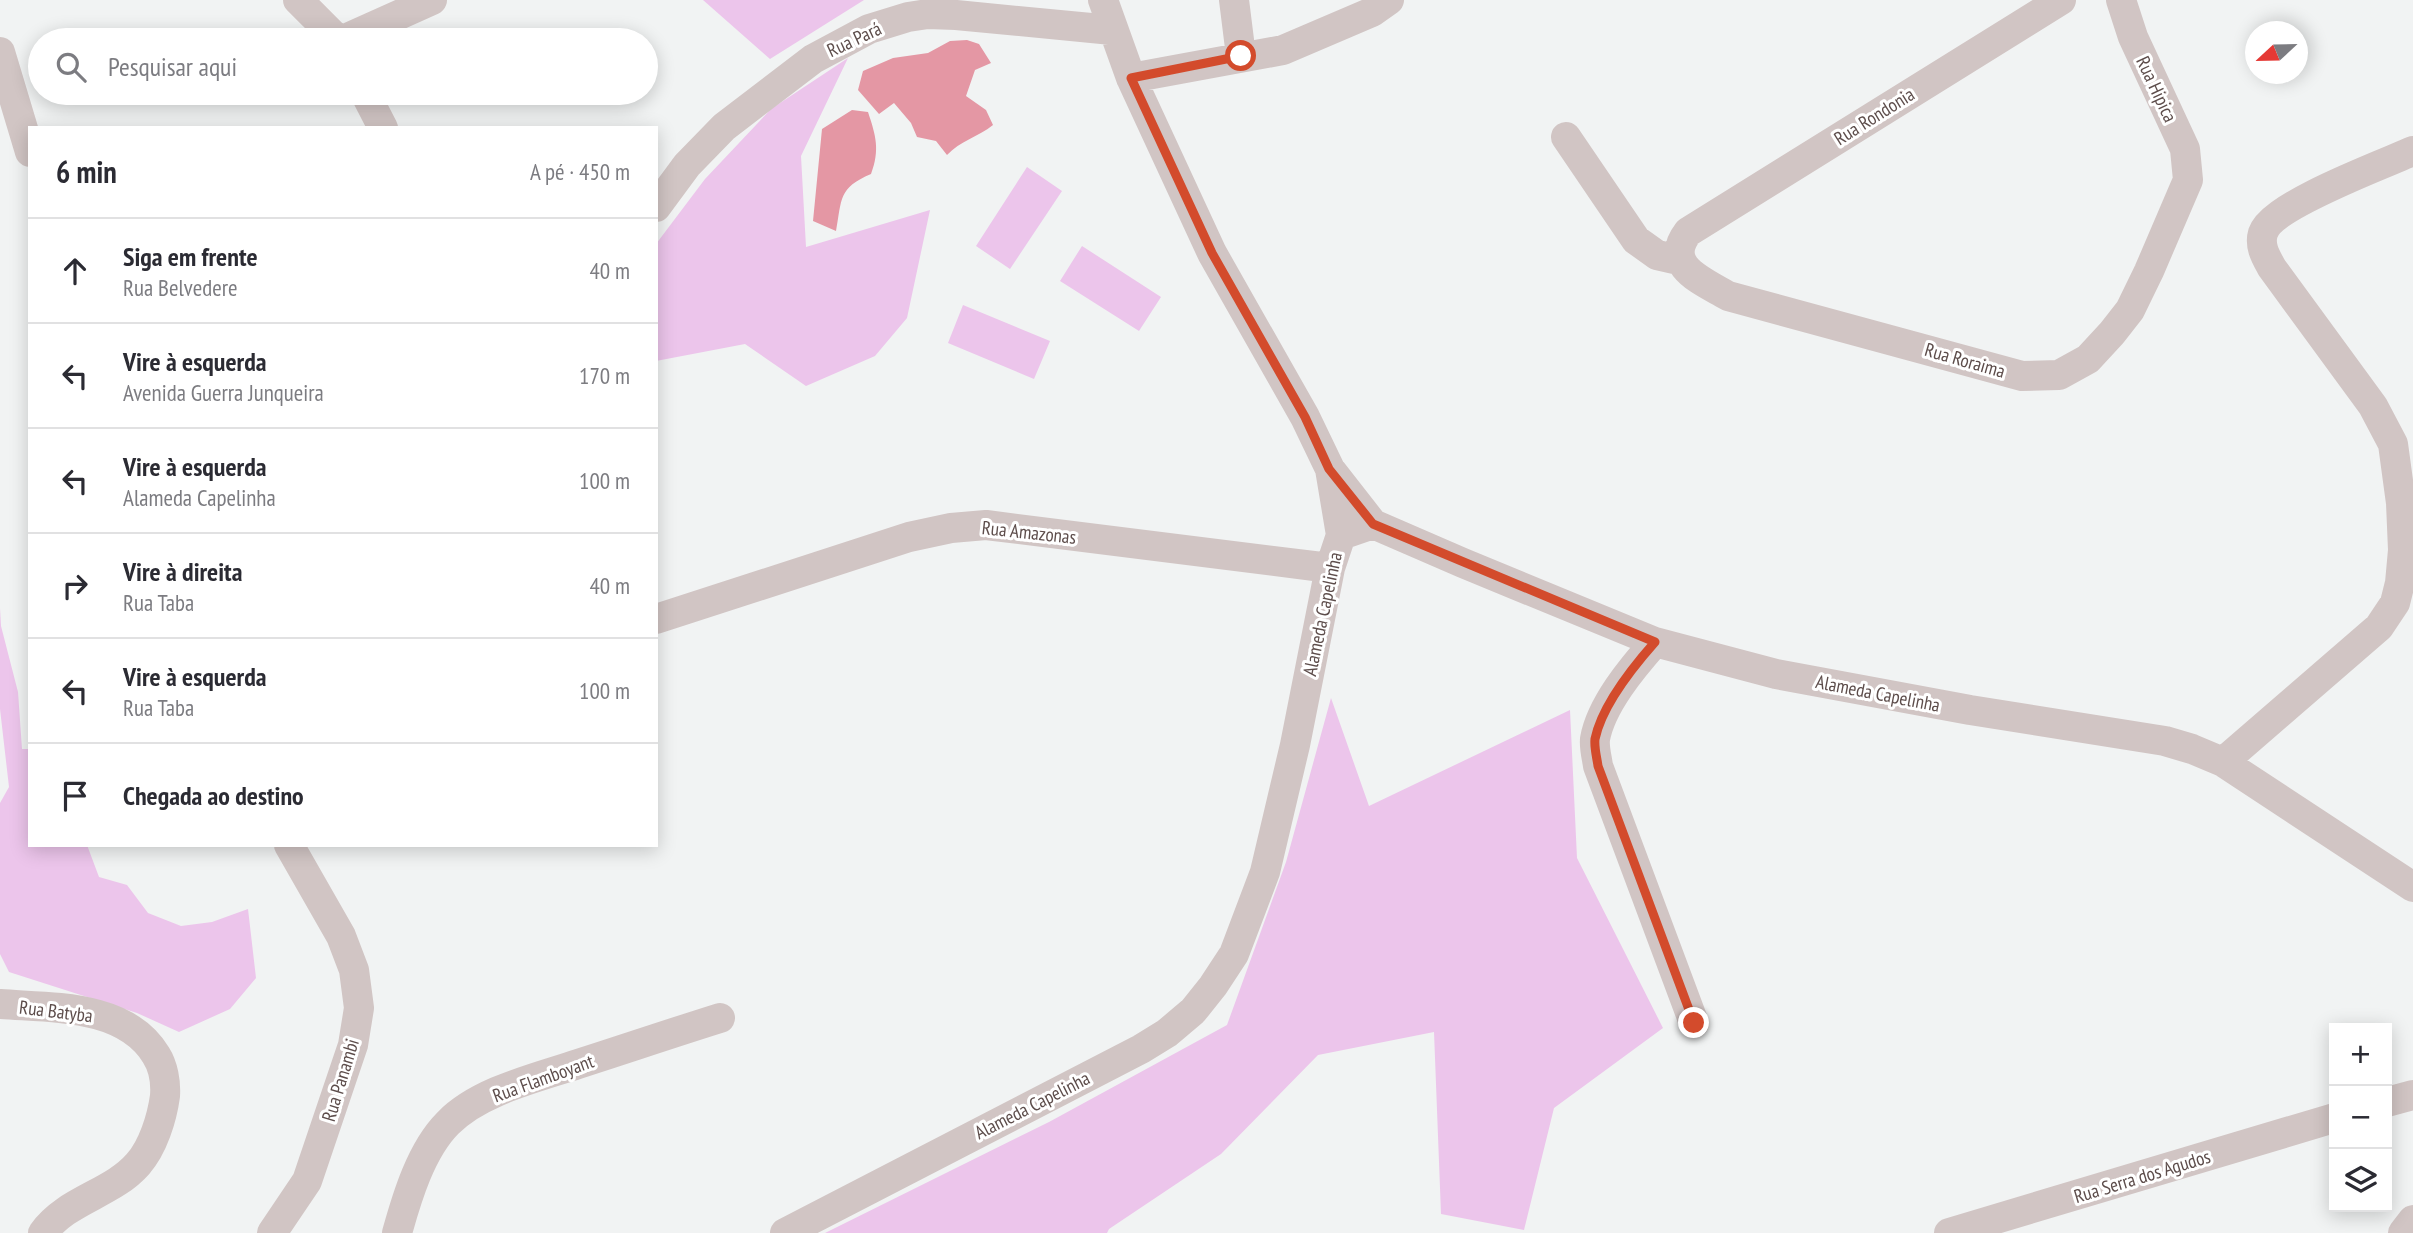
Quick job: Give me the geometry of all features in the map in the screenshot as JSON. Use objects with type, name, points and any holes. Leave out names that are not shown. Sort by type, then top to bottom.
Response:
[{"type":"street","points":[[298,0],[327,28]]},
{"type":"street","points":[[368,28],[432,0]]},
{"type":"street","points":[[1103,0],[1131,78],[1212,253],[1305,417],[1329,469],[1373,524]]},
{"type":"street","points":[[1234,0],[1241,56]]},
{"type":"street","points":[[1131,78],[1283,50],[1372,12],[1389,0]]},
{"type":"street","name":"Rua Rondonia","points":[[1683,246],[2061,0]]},
{"type":"street","name":"Rua Hipica","points":[[2121,0],[2133,37],[2185,149],[2188,180]]},
{"type":"street","name":"Rua Pará","points":[[658,204],[687,165],[724,127],[813,59],[869,29],[928,14],[1112,30]]},
{"type":"street","points":[[0,52],[28,145]]},
{"type":"street","points":[[371,105],[382,126]]},
{"type":"street","points":[[1566,137],[1636,240],[1657,256],[1683,246]]},
{"type":"street","points":[[2223,762],[2379,627],[2395,603],[2403,550],[2401,503],[2393,444],[2373,407],[2272,268],[2262,250],[2263,232],[2275,216],[2309,197],[2413,151]]},
{"type":"street","name":"Rua Roraima","points":[[1683,246],[1689,273],[1728,296],[2022,376],[2059,375],[2088,359],[2130,310],[2188,180]]},
{"type":"street","points":[[1329,469],[1341,535]]},
{"type":"street","name":"Alameda Capelinha","points":[[785,1233],[1141,1049],[1167,1033],[1193,1011],[1234,954],[1265,872],[1295,745],[1330,568],[1341,535],[1373,524],[1655,642],[1776,674],[1970,710],[2165,741],[2192,749],[2223,762],[2413,887]]},
{"type":"street","name":"Rua Amazonas","points":[[658,618],[909,537],[951,528],[986,525],[1330,568]]},
{"type":"street","points":[[1655,642],[1629,671],[1603,717],[1595,741],[1598,766],[1694,1023]]},
{"type":"street","name":"Rua Panambi","points":[[272,1233],[307,1181],[353,1045],[359,1007],[354,971],[341,936],[290,847]]},
{"type":"street","name":"Rua Batyba","points":[[0,1004],[79,1010],[130,1027],[148,1041],[160,1062],[166,1088],[159,1127],[139,1164],[122,1178],[84,1199],[50,1223],[43,1233]]},
{"type":"street","name":"Rua Flamboyant","points":[[397,1233],[410,1189],[436,1137],[448,1122],[462,1111],[502,1089],[720,1018]]},
{"type":"street","points":[[2392,1101],[2413,1095]]},
{"type":"street","name":"Rua Serra dos Agudos","points":[[1949,1233],[2329,1119]]},
{"type":"street","points":[[2403,1233],[2413,1220]]},
{"type":"shaded area","points":[[703,0],[864,0],[770,59]]},
{"type":"shaded area","points":[[967,40],[979,44],[991,63],[975,70],[966,96],[986,110],[993,125],[947,155],[936,141],[917,137],[911,123],[894,103],[879,114],[858,90],[863,71],[893,58],[928,53],[950,41]]},
{"type":"shaded area","points":[[848,58],[801,156],[806,247],[930,210],[907,318],[875,356],[806,386],[745,344],[658,361],[658,241],[705,179],[771,109]]},
{"type":"shaded area","points":[[852,110],[868,112],[875,136],[875,158],[871,174],[852,184],[843,196],[836,231],[813,221],[822,129]]},
{"type":"shaded area","points":[[1027,167],[1062,191],[1010,269],[976,246]]},
{"type":"shaded area","points":[[1082,246],[1161,297],[1139,331],[1060,281]]},
{"type":"shaded area","points":[[963,305],[1050,341],[1034,379],[948,343]]},
{"type":"shaded area","points":[[0,608],[1,626],[18,692],[22,749],[28,749],[28,847],[88,847],[99,877],[127,885],[148,913],[181,926],[212,922],[248,909],[256,978],[230,1009],[179,1032],[137,1013],[9,972],[0,954],[0,803],[9,787],[0,709]]},
{"type":"shaded area","points":[[1331,698],[1369,806],[1570,710],[1577,858],[1663,1028],[1554,1108],[1524,1230],[1441,1214],[1434,1032],[1318,1055],[1221,1154],[1109,1229],[1107,1233],[825,1233],[1049,1122],[1227,1025],[1286,862]]},
{"type":"route","points":[[1241,56],[1131,78],[1212,253],[1305,417],[1329,469],[1373,524],[1655,642],[1629,671],[1603,717],[1595,741],[1598,766],[1694,1023]]}]
